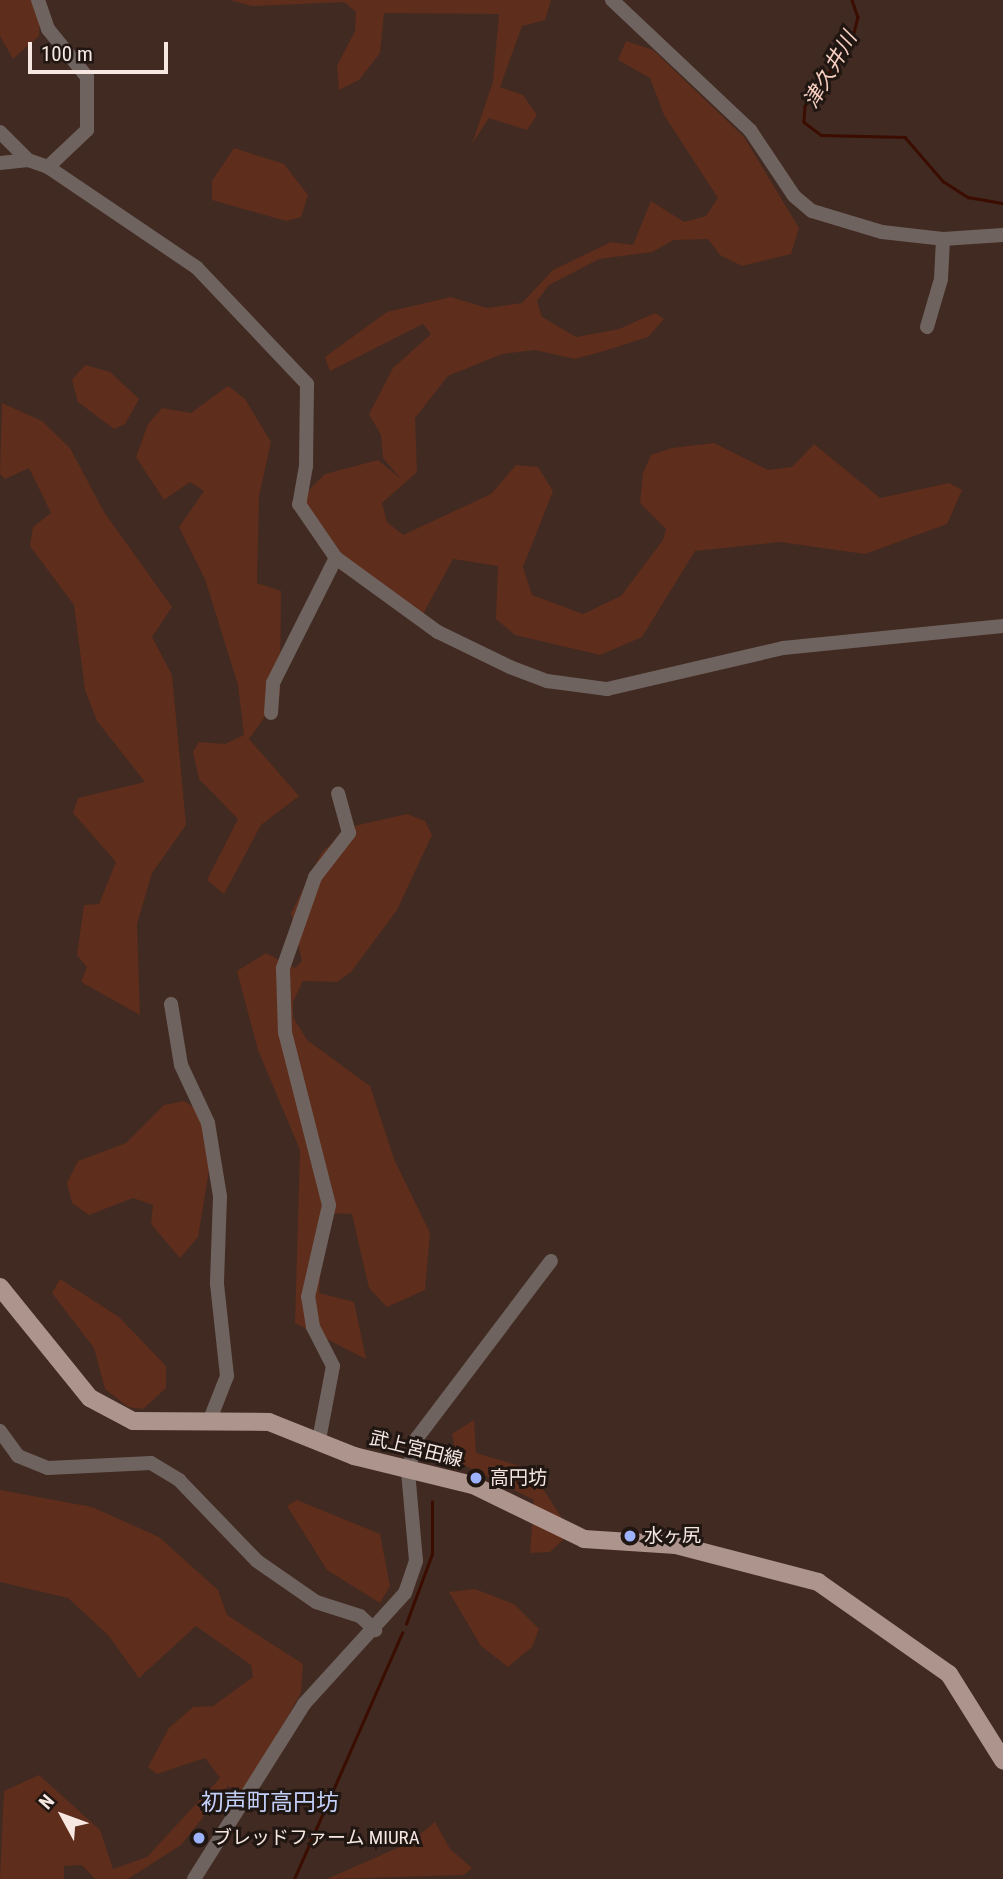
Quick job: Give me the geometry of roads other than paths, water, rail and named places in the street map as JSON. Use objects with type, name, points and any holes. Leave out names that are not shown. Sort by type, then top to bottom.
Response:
[{"type":"main road","name":"武上宮田線","points":[[0,1287],[72,1379],[106,1410],[160,1426],[209,1422],[270,1422],[408,1471],[483,1489],[584,1539],[676,1545],[818,1582],[949,1674],[1003,1760]]},
{"type":"street","points":[[38,0],[48,29],[87,77],[87,130],[48,167]]},
{"type":"street","points":[[612,0],[750,130],[794,197],[812,211],[858,229],[943,239],[1003,235]]},
{"type":"street","points":[[0,132],[28,160]]},
{"type":"street","points":[[0,163],[28,160],[48,167],[189,261],[307,384],[306,466],[299,504],[335,558],[438,632],[533,678],[590,690],[783,648],[1003,626]]},
{"type":"street","points":[[927,327],[941,279],[943,239]]},
{"type":"street","points":[[271,713],[273,683],[335,558]]},
{"type":"street","points":[[319,1440],[333,1366],[313,1327],[308,1297],[329,1205],[285,1033],[283,966],[315,877],[349,833],[338,793]]},
{"type":"street","points":[[171,1004],[181,1065],[208,1123],[220,1196],[217,1284],[227,1376],[209,1422]]},
{"type":"street","points":[[194,1879],[304,1704],[396,1608],[414,1569],[408,1471],[434,1411],[551,1261]]},
{"type":"street","points":[[0,1431],[18,1456],[48,1468],[151,1463],[179,1480],[268,1569],[316,1602],[360,1616],[375,1630]]},
{"type":"waterway","name":"津久井川","points":[[852,0],[858,17],[852,41],[805,106],[804,122],[821,135],[905,137],[943,181],[968,197],[1003,203]]},
{"type":"waterway","points":[[406,1624],[432,1554],[432,1502]]},
{"type":"waterway","points":[[294,1879],[402,1633]]},
{"type":"place","name":"高円坊","points":[[476,1478]]},
{"type":"place","name":"水ヶ尻","points":[[630,1536]]},
{"type":"place","name":"ブレッドファーム MIURA","points":[[199,1838]]},
{"type":"district","name":"初声町高円坊","points":[[270,1803]]}]
